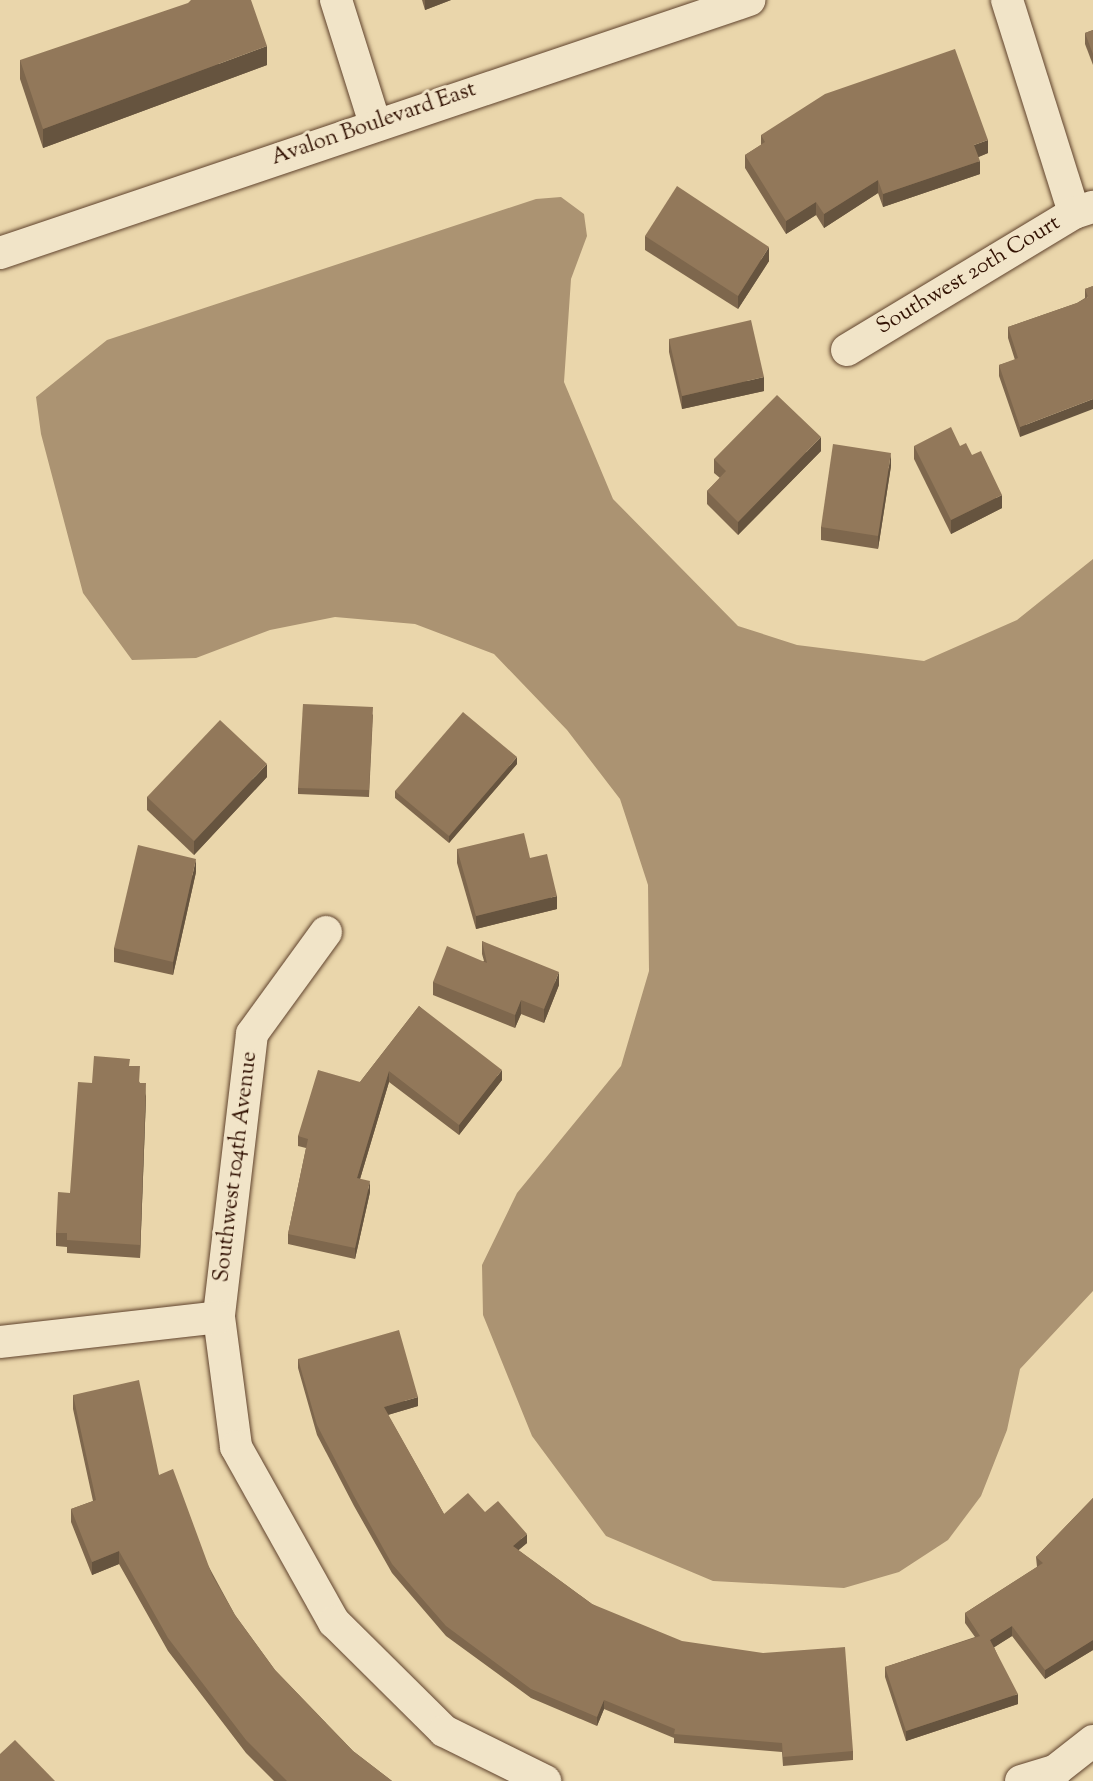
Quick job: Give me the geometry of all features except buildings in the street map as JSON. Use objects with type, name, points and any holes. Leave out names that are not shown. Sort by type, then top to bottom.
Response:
[{"type":"street","points":[[336,0],[375,124]]},
{"type":"street","name":"Avalon Boulevard East","points":[[0,254],[375,124],[749,0]]},
{"type":"street","points":[[1007,0],[1083,210]]},
{"type":"street","name":"Southwest 20th Court","points":[[847,350],[1083,210]]},
{"type":"street","name":"Southwest 104th Avenue","points":[[326,932],[252,1034],[219,1317],[236,1447],[334,1622],[444,1731],[545,1781]]},
{"type":"street","points":[[0,1342],[219,1317]]},
{"type":"street","points":[[1021,1781],[1056,1770],[1093,1741]]},
{"type":"shaded area","points":[[561,197],[584,214],[587,236],[571,279],[564,382],[613,499],[738,626],[797,645],[924,661],[1017,620],[1093,559],[1093,1291],[1020,1369],[1007,1430],[981,1496],[948,1540],[899,1572],[844,1588],[713,1581],[606,1536],[532,1436],[483,1315],[482,1265],[517,1193],[621,1066],[649,971],[648,885],[620,799],[567,730],[494,654],[415,624],[335,617],[270,630],[196,658],[132,660],[83,593],[41,434],[36,397],[107,340],[536,199]]}]
